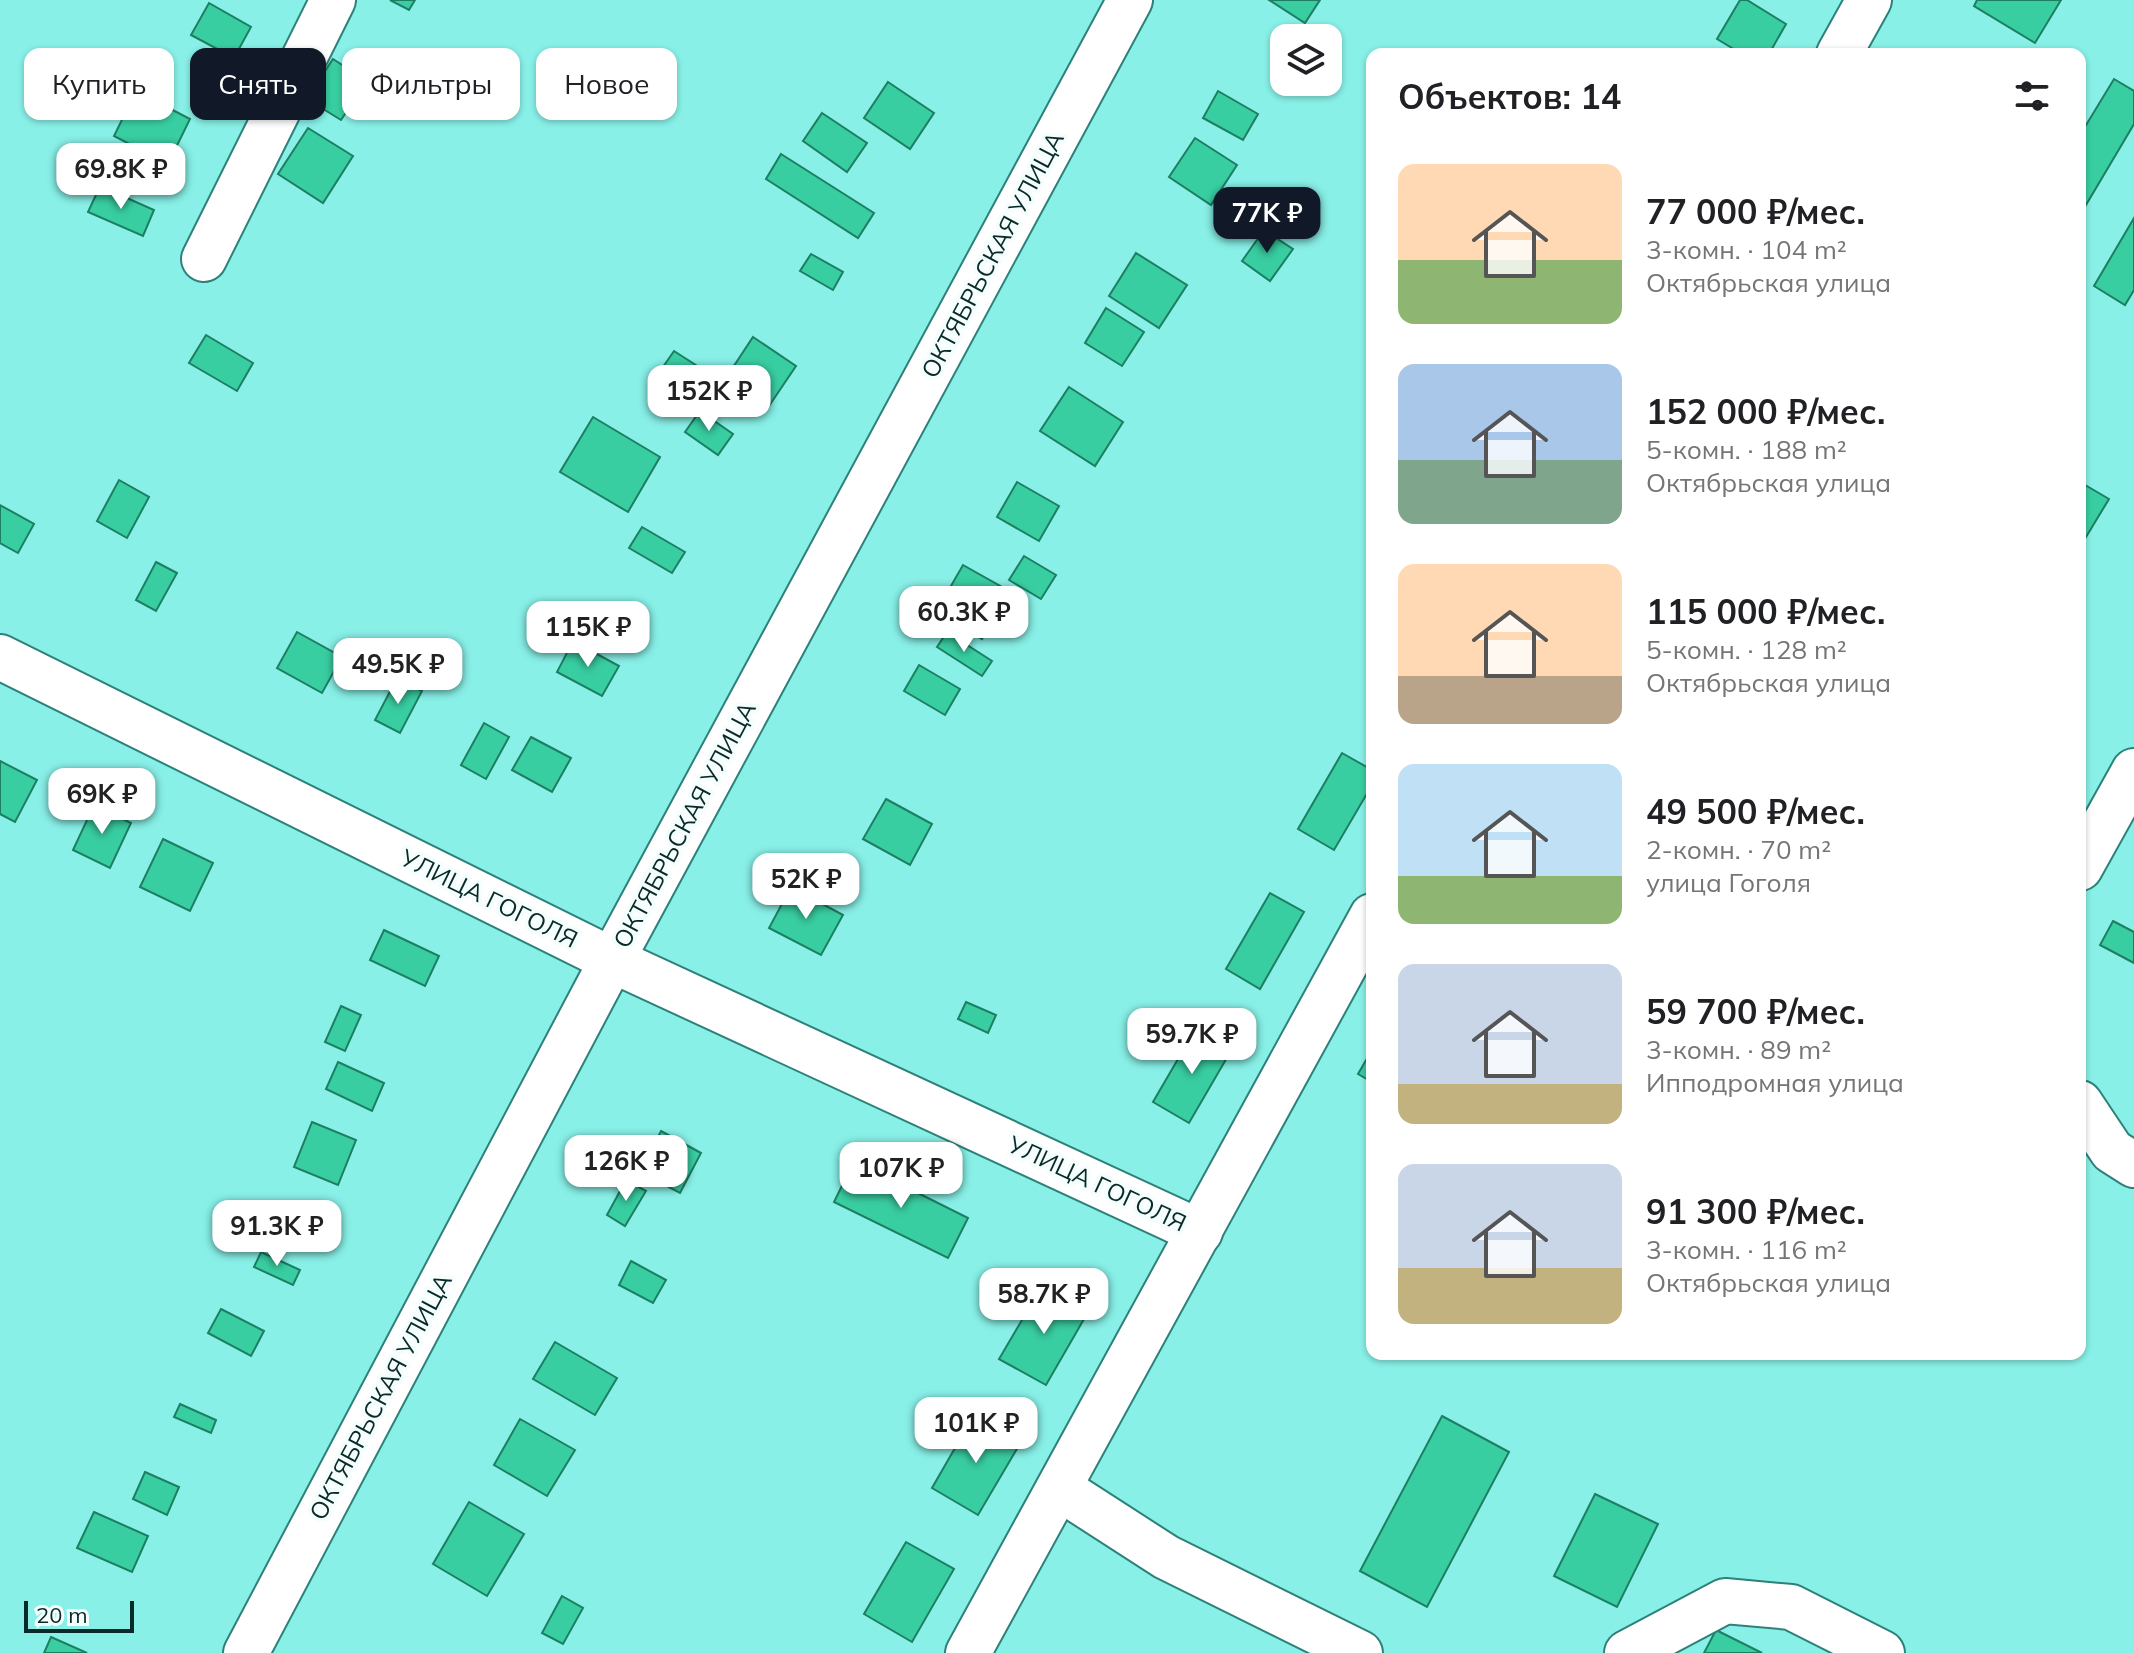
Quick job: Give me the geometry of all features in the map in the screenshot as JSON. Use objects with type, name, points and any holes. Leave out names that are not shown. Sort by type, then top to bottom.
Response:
[{"type":"street","points":[[204,259],[333,0]]},
{"type":"street","name":"ОКТЯБРЬСКАЯ УЛИЦА","points":[[246,1653],[612,960],[1130,0]]},
{"type":"street","points":[[1842,48],[1869,0]]},
{"type":"street","name":"УЛИЦА ГОГОЛЯ","points":[[0,657],[612,960],[1200,1232]]},
{"type":"street","points":[[2086,857],[2134,771]]},
{"type":"street","points":[[968,1653],[1366,927]]},
{"type":"street","points":[[2086,1112],[2112,1151],[2134,1165]]},
{"type":"street","points":[[1059,1488],[1166,1557],[1360,1653]]},
{"type":"street","points":[[1627,1653],[1725,1601],[1791,1607],[1864,1648]]},
{"type":"building","points":[[390,0],[415,0],[409,10]]},
{"type":"building","points":[[1269,0],[1320,0],[1305,23]]},
{"type":"building","points":[[1740,0],[1747,0],[1786,24],[1772,48],[1732,48],[1717,39]]},
{"type":"building","points":[[1977,0],[2061,0],[2035,43],[1974,6]]},
{"type":"building","points":[[209,3],[251,27],[239,48],[215,48],[191,35]]},
{"type":"building","points":[[333,59],[342,65],[341,120],[326,111],[326,70]]},
{"type":"building","points":[[2114,79],[2134,91],[2134,124],[2086,205],[2086,125]]},
{"type":"building","points":[[888,82],[934,113],[910,149],[864,118]]},
{"type":"building","points":[[1218,91],[1258,114],[1243,140],[1203,118]]},
{"type":"building","points":[[174,111],[190,119],[168,164],[114,136],[122,120],[174,120]]},
{"type":"building","points":[[822,113],[867,143],[847,172],[803,141]]},
{"type":"building","points":[[308,128],[353,156],[323,203],[278,174]]},
{"type":"building","points":[[1195,138],[1237,165],[1211,205],[1169,177]]},
{"type":"building","points":[[781,154],[874,213],[858,238],[766,179]]},
{"type":"building","points":[[100,186],[154,210],[143,236],[88,212]]},
{"type":"building","points":[[2134,218],[2134,290],[2125,305],[2094,286]]},
{"type":"building","points":[[1264,230],[1293,249],[1270,281],[1242,261]]},
{"type":"building","points":[[1136,253],[1187,285],[1159,328],[1109,296]]},
{"type":"building","points":[[811,254],[843,272],[833,290],[800,271]]},
{"type":"building","points":[[1106,308],[1144,332],[1122,366],[1085,343]]},
{"type":"building","points":[[206,335],[253,363],[237,391],[189,363]]},
{"type":"building","points":[[753,337],[796,366],[767,409],[724,381]]},
{"type":"building","points":[[674,351],[716,378],[706,395],[663,367]]},
{"type":"building","points":[[1069,387],[1123,422],[1095,466],[1040,431]]},
{"type":"building","points":[[700,411],[733,434],[718,455],[685,432]]},
{"type":"building","points":[[593,417],[660,457],[628,512],[560,472]]},
{"type":"building","points":[[119,480],[149,497],[127,538],[97,521]]},
{"type":"building","points":[[1017,482],[1059,506],[1039,541],[997,517]]},
{"type":"building","points":[[2086,486],[2109,499],[2086,537]]},
{"type":"building","points":[[0,505],[34,524],[18,553],[0,543]]},
{"type":"building","points":[[642,527],[685,552],[672,573],[629,548]]},
{"type":"building","points":[[1024,556],[1056,575],[1041,599],[1009,580]]},
{"type":"building","points":[[156,562],[177,573],[156,611],[136,600]]},
{"type":"building","points":[[963,565],[1009,591],[982,639],[936,612]]},
{"type":"building","points":[[297,632],[342,657],[322,693],[277,668]]},
{"type":"building","points":[[947,632],[992,661],[982,676],[937,647]]},
{"type":"building","points":[[573,641],[619,666],[602,696],[557,672]]},
{"type":"building","points":[[919,665],[960,689],[945,715],[904,691]]},
{"type":"building","points":[[397,678],[422,691],[400,733],[375,720]]},
{"type":"building","points":[[484,723],[509,737],[486,779],[461,765]]},
{"type":"building","points":[[531,737],[571,758],[552,792],[512,770]]},
{"type":"building","points":[[1342,753],[1366,767],[1366,795],[1334,850],[1298,829]]},
{"type":"building","points":[[0,761],[37,780],[15,822],[0,814]]},
{"type":"building","points":[[886,799],[932,824],[910,865],[863,839]]},
{"type":"building","points":[[94,805],[131,823],[110,868],[73,850]]},
{"type":"building","points":[[163,839],[213,863],[190,911],[140,887]]},
{"type":"building","points":[[791,887],[843,915],[821,955],[769,928]]},
{"type":"building","points":[[1270,893],[1304,912],[1260,989],[1226,969]]},
{"type":"building","points":[[2113,921],[2134,932],[2134,963],[2100,945]]},
{"type":"building","points":[[384,930],[439,956],[425,986],[370,960]]},
{"type":"building","points":[[966,1002],[996,1015],[988,1033],[958,1019]]},
{"type":"building","points":[[341,1006],[361,1015],[345,1051],[325,1042]]},
{"type":"building","points":[[1196,1028],[1232,1049],[1189,1123],[1153,1102]]},
{"type":"building","points":[[1366,1060],[1366,1079],[1358,1074]]},
{"type":"building","points":[[338,1062],[384,1083],[372,1111],[326,1089]]},
{"type":"building","points":[[312,1122],[356,1140],[338,1185],[294,1167]]},
{"type":"building","points":[[661,1131],[701,1153],[680,1193],[640,1172]]},
{"type":"building","points":[[854,1161],[968,1218],[948,1258],[834,1202]]},
{"type":"building","points":[[626,1180],[646,1191],[625,1226],[607,1215]]},
{"type":"building","points":[[265,1207],[313,1230],[307,1242],[259,1220]]},
{"type":"building","points":[[261,1252],[300,1270],[293,1285],[254,1267]]},
{"type":"building","points":[[631,1261],[666,1280],[653,1303],[619,1285]]},
{"type":"building","points":[[1042,1286],[1088,1312],[1046,1385],[999,1359]]},
{"type":"building","points":[[221,1309],[264,1331],[251,1356],[208,1333]]},
{"type":"building","points":[[555,1342],[617,1378],[595,1415],[533,1379]]},
{"type":"building","points":[[180,1404],[216,1420],[211,1433],[174,1417]]},
{"type":"building","points":[[974,1415],[1021,1442],[978,1515],[932,1488]]},
{"type":"building","points":[[1442,1416],[1509,1452],[1427,1607],[1360,1571]]},
{"type":"building","points":[[520,1419],[575,1450],[547,1496],[494,1465]]},
{"type":"building","points":[[145,1472],[179,1487],[167,1515],[133,1499]]},
{"type":"building","points":[[1595,1494],[1658,1524],[1617,1607],[1554,1576]]},
{"type":"building","points":[[469,1502],[524,1534],[487,1596],[433,1564]]},
{"type":"building","points":[[94,1512],[148,1536],[132,1572],[77,1548]]},
{"type":"building","points":[[906,1542],[954,1569],[912,1642],[864,1614]]},
{"type":"building","points":[[562,1596],[583,1608],[563,1644],[542,1633]]},
{"type":"building","points":[[1716,1630],[1762,1653],[1704,1653]]},
{"type":"building","points":[[51,1637],[87,1653],[44,1653]]}]
